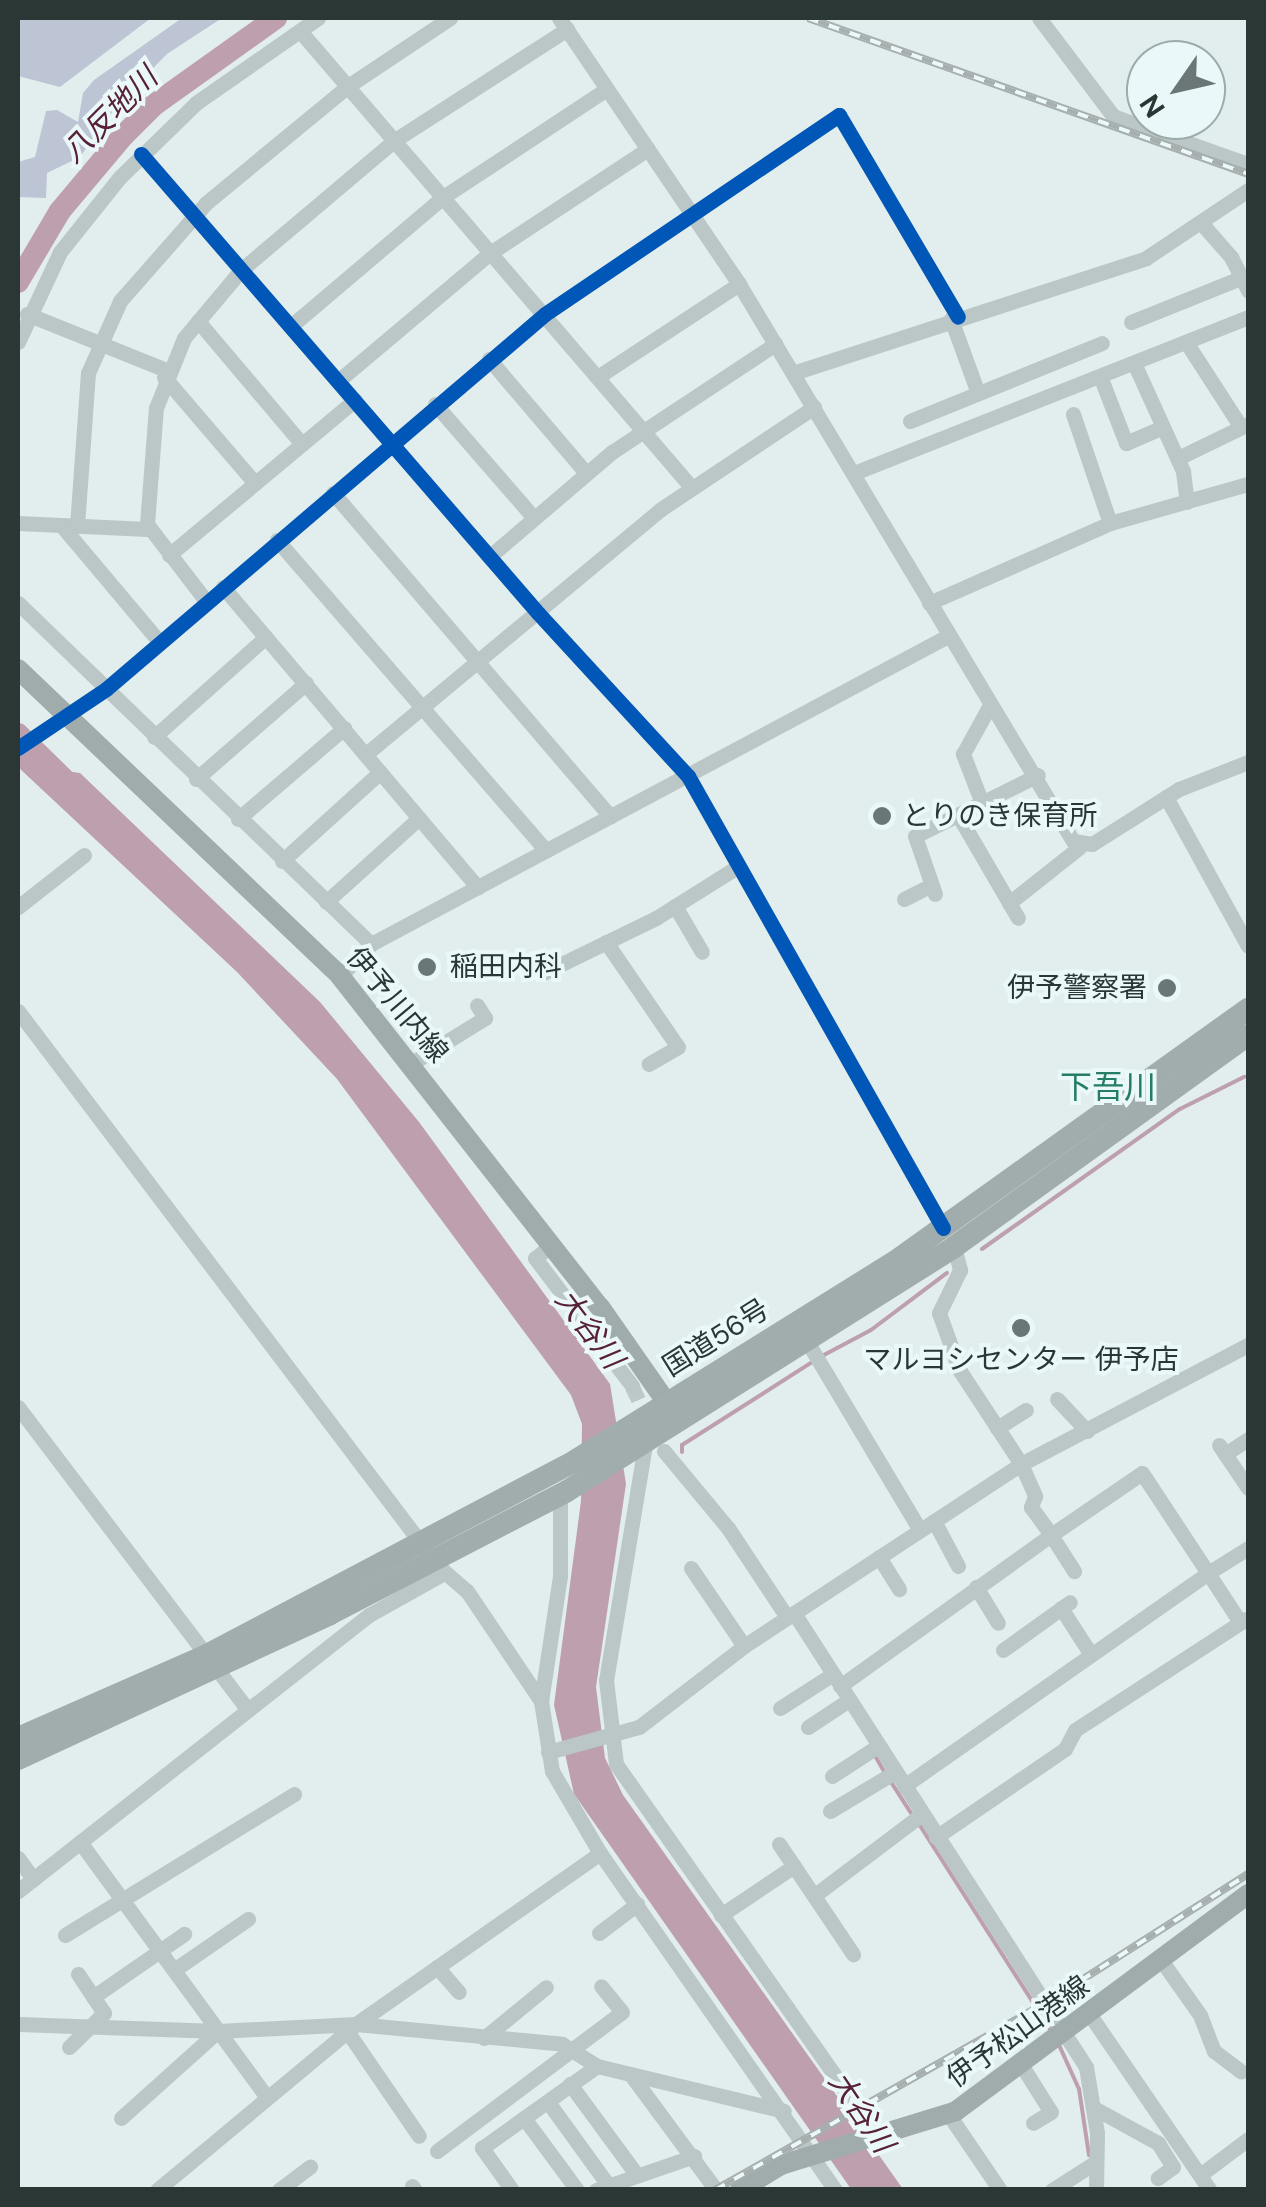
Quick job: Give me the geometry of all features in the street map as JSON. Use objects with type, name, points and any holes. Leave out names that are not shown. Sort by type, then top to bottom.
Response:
[{"type":"highway","name":"国道56号","points":[[18,1759],[647,1450],[657,1416],[949,1237],[1240,1041],[1248,1009]]},
{"type":"highway","name":"国道56号","points":[[433,1557],[576,1460],[808,1343],[949,1237]]},
{"type":"highway","name":"国道56号","points":[[18,1738],[210,1663]]},
{"type":"main road","name":"伊予川内線","points":[[18,670],[62,719],[340,976],[412,1063],[550,1246],[657,1416]]},
{"type":"main road","name":"伊予松山港線","points":[[740,2190],[814,2155],[949,2114],[1022,2066],[1248,1894]]},
{"type":"street","points":[[18,342],[60,252],[142,154],[196,103],[318,18]]},
{"type":"street","points":[[158,640],[69,525],[84,397],[99,344],[120,301],[194,214],[348,86],[450,18]]},
{"type":"street","points":[[1039,18],[1112,116],[1248,164]]},
{"type":"street","points":[[206,600],[148,529],[165,373],[198,321],[241,270],[394,140],[563,23],[739,284],[854,473],[946,636],[1080,847]]},
{"type":"street","points":[[300,31],[692,488]]},
{"type":"street","points":[[291,326],[444,197],[607,89]]},
{"type":"street","points":[[18,748],[106,688],[546,314],[839,115],[954,318],[978,393]]},
{"type":"street","points":[[338,380],[490,253],[648,149]]},
{"type":"street","points":[[142,154],[489,558],[688,776],[949,1237],[960,1270],[939,1313],[960,1371],[1021,1464],[1035,1496],[1031,1507],[1074,1571]]},
{"type":"street","points":[[793,373],[1146,258],[1203,225],[1248,190]]},
{"type":"street","points":[[1131,322],[1246,281],[1203,225]]},
{"type":"street","points":[[599,376],[739,284]]},
{"type":"street","points":[[28,314],[165,373],[255,483]]},
{"type":"street","points":[[854,473],[1248,317]]},
{"type":"street","points":[[198,321],[302,444]]},
{"type":"street","points":[[1178,458],[1244,425],[1186,342]]},
{"type":"street","points":[[910,420],[1102,343]]},
{"type":"street","points":[[489,558],[586,472],[775,344]]},
{"type":"street","points":[[489,359],[586,472]]},
{"type":"street","points":[[1134,362],[1178,458],[1187,502]]},
{"type":"street","points":[[1100,376],[1126,442],[1163,427]]},
{"type":"street","points":[[169,555],[354,400]]},
{"type":"street","points":[[436,404],[534,518]]},
{"type":"street","points":[[366,754],[692,488],[814,407]]},
{"type":"street","points":[[1072,414],[1110,523]]},
{"type":"street","points":[[929,603],[1110,523],[1248,484]]},
{"type":"street","points":[[332,493],[610,816]]},
{"type":"street","points":[[18,523],[148,529]]},
{"type":"street","points":[[277,540],[546,850]]},
{"type":"street","points":[[223,587],[478,888]]},
{"type":"street","points":[[18,604],[372,944]]},
{"type":"street","points":[[340,976],[372,944],[946,636]]},
{"type":"street","points":[[154,737],[266,637]]},
{"type":"street","points":[[196,778],[306,683]]},
{"type":"street","points":[[982,803],[963,754],[990,706]]},
{"type":"street","points":[[238,819],[344,728]]},
{"type":"street","points":[[1009,903],[1080,847],[1166,797],[1248,762]]},
{"type":"street","points":[[282,861],[380,772]]},
{"type":"street","points":[[904,899],[933,890],[914,836],[1038,776]]},
{"type":"street","points":[[1166,797],[1248,946]]},
{"type":"street","points":[[958,815],[1018,918]]},
{"type":"street","points":[[326,902],[419,818]]},
{"type":"street","points":[[18,907],[84,855]]},
{"type":"street","points":[[541,974],[675,906],[739,866]]},
{"type":"street","points":[[675,906],[702,952]]},
{"type":"street","points":[[606,942],[678,1046],[649,1064]]},
{"type":"street","points":[[412,1063],[485,1018],[477,1005]]},
{"type":"street","points":[[18,1010],[433,1557],[467,1591],[541,1701]]},
{"type":"street","points":[[550,1246],[535,1258],[632,1386]]},
{"type":"street","points":[[808,1343],[958,1566]]},
{"type":"street","points":[[551,1751],[607,1739],[639,1727],[744,1646],[1021,1464],[1248,1345]]},
{"type":"street","points":[[1058,1399],[1087,1431]]},
{"type":"street","points":[[18,1407],[248,1710]]},
{"type":"street","points":[[996,1428],[1026,1410]]},
{"type":"street","points":[[657,1416],[647,1450],[606,1680],[607,1739],[629,1787],[852,2100]]},
{"type":"street","points":[[1248,1439],[1222,1450],[1248,1488]]},
{"type":"street","points":[[647,1450],[728,1528],[791,1615],[841,1686],[1086,2067],[1094,2108],[1096,2190]]},
{"type":"street","points":[[808,1727],[841,1686],[1142,1473],[1208,1574],[1244,1620],[1075,1730],[1065,1749],[936,1837]]},
{"type":"street","points":[[564,1494],[560,1576],[541,1701],[560,1788],[600,1853],[836,2190]]},
{"type":"street","points":[[830,1811],[899,1779],[1248,1548]]},
{"type":"street","points":[[18,1891],[369,1616],[433,1557]]},
{"type":"street","points":[[879,1557],[899,1589]]},
{"type":"street","points":[[691,1568],[744,1646]]},
{"type":"street","points":[[976,1587],[998,1623]]},
{"type":"street","points":[[1011,1649],[1065,1605],[1090,1653]]},
{"type":"street","points":[[785,1699],[841,1686]]},
{"type":"street","points":[[832,1776],[878,1746]]},
{"type":"street","points":[[65,1935],[294,1794]]},
{"type":"street","points":[[815,1895],[922,1814]]},
{"type":"street","points":[[80,1842],[266,2096]]},
{"type":"street","points":[[779,1844],[853,1954]]},
{"type":"street","points":[[156,2190],[352,2028],[600,1853]]},
{"type":"street","points":[[18,1858],[33,1879]]},
{"type":"street","points":[[721,1915],[794,1866]]},
{"type":"street","points":[[599,1932],[637,1904]]},
{"type":"street","points":[[174,1970],[248,1919]]},
{"type":"street","points":[[93,1997],[184,1934]]},
{"type":"street","points":[[1161,1960],[1200,2014],[1214,2051],[1240,2071]]},
{"type":"street","points":[[438,1967],[459,1992]]},
{"type":"street","points":[[69,2046],[104,2013],[78,1974]]},
{"type":"street","points":[[437,2151],[622,2012],[601,1986]]},
{"type":"street","points":[[484,2038],[546,1987]]},
{"type":"street","points":[[1090,2015],[1204,2184],[1248,2139]]},
{"type":"street","points":[[18,2024],[218,2031],[352,2028],[484,2038],[572,2050],[596,2066],[784,2111]]},
{"type":"street","points":[[352,2028],[419,2136]]},
{"type":"street","points":[[121,2118],[218,2031]]},
{"type":"street","points":[[512,2190],[482,2148],[596,2066]]},
{"type":"street","points":[[1022,2066],[1051,2112],[1033,2123]]},
{"type":"street","points":[[632,2075],[716,2190]]},
{"type":"street","points":[[570,2084],[636,2174]]},
{"type":"street","points":[[548,2102],[602,2187],[694,2156]]},
{"type":"street","points":[[1094,2108],[1158,2143],[1174,2167],[1158,2178]]},
{"type":"street","points":[[949,2114],[1000,2190]]},
{"type":"street","points":[[524,2118],[577,2190]]},
{"type":"street","points":[[1052,2190],[1096,2162]]},
{"type":"street","points":[[279,2190],[310,2167]]},
{"type":"shaded area","points":[[18,18],[151,18],[60,87],[18,76]]},
{"type":"shaded area","points":[[182,18],[222,18],[167,54],[117,105],[80,157],[47,173],[46,198],[18,197],[18,162],[35,157],[46,111],[57,110],[78,122],[83,93],[94,80]]},
{"type":"shaded area","points":[[18,738],[45,768],[80,773],[320,1002],[419,1122],[610,1384],[626,1484],[596,1687],[605,1758],[623,1795],[903,2189],[851,2189],[574,1794],[554,1705],[581,1501],[582,1424],[571,1395],[337,1079],[237,972],[18,767]]},
{"type":"waterway","name":"八反地川","points":[[18,282],[60,211],[123,136],[154,105],[276,18]]},
{"type":"waterway","name":"大谷川","points":[[18,734],[76,791]]},
{"type":"waterway","points":[[982,1249],[1180,1109],[1244,1077]]},
{"type":"waterway","points":[[822,1356],[871,1330],[947,1273]]},
{"type":"waterway","points":[[682,1452],[682,1445],[814,1361]]},
{"type":"waterway","points":[[874,1754],[884,1771]]},
{"type":"waterway","points":[[889,1779],[911,1813]]},
{"type":"waterway","points":[[917,1821],[1052,2032]]},
{"type":"waterway","points":[[1059,2045],[1079,2089],[1089,2155]]},
{"type":"tunnel","points":[[632,1386],[650,1423]]},
{"type":"railway","points":[[808,18],[1248,174]]},
{"type":"railway","points":[[715,2190],[1044,2004],[1248,1874]]},
{"type":"cycle path","points":[[18,748],[106,689],[545,314],[839,115],[958,317]]},
{"type":"cycle path","points":[[141,154],[538,613],[688,776],[943,1228]]},
{"type":"place","name":"とりのき保育所","points":[[882,816]]},
{"type":"place","name":"稲田内科","points":[[427,967]]},
{"type":"place","name":"伊予警察署","points":[[1167,988]]},
{"type":"place","name":"マルヨシセンター 伊予店","points":[[1021,1328]]},
{"type":"district","name":"下吾川","points":[[1108,1087]]}]
